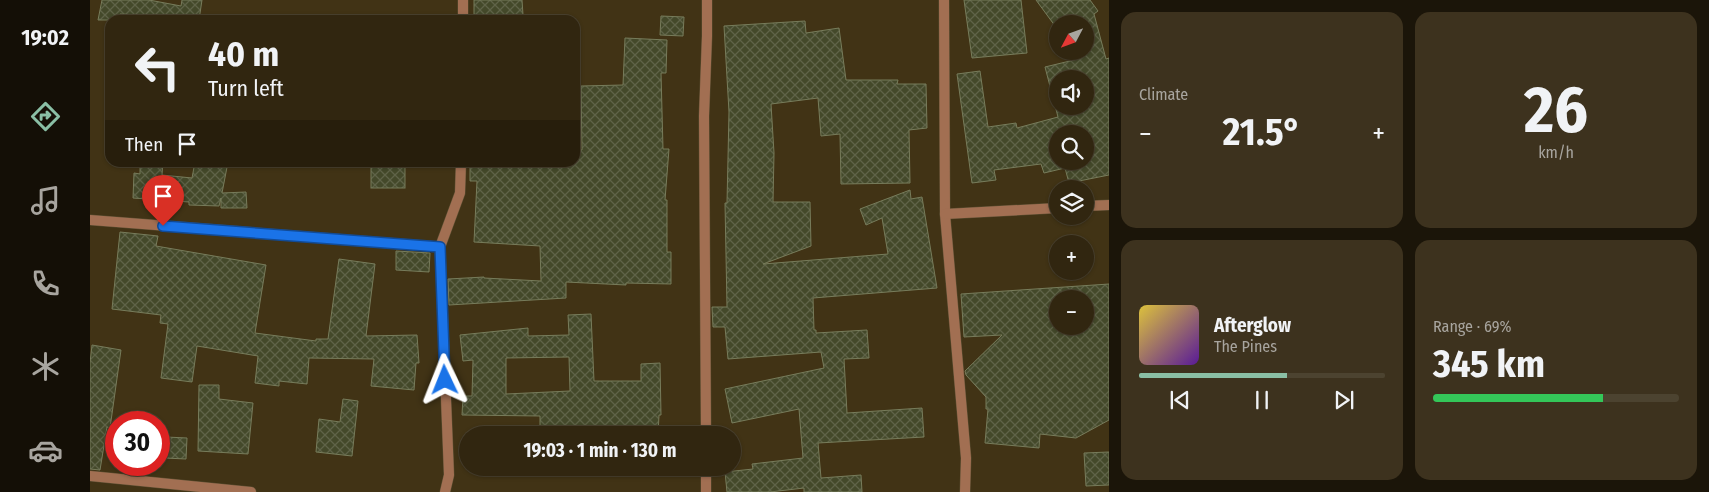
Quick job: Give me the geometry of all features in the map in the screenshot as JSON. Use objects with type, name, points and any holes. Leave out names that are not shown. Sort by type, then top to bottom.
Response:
[{"type":"street","points":[[463,0],[463,15]]},
{"type":"street","points":[[706,426],[704,116],[707,0]]},
{"type":"street","points":[[944,0],[945,214],[966,458],[965,492]]},
{"type":"street","points":[[445,492],[449,475],[440,247],[460,192],[461,167]]},
{"type":"street","points":[[1094,206],[1109,205]]},
{"type":"street","points":[[945,214],[1049,208]]},
{"type":"street","points":[[90,220],[440,247]]},
{"type":"street","points":[[90,476],[151,487],[250,492]]},
{"type":"street","points":[[706,476],[706,492]]},
{"type":"building","points":[[102,0],[149,0],[181,6],[182,0],[202,0],[200,15],[120,14],[105,15],[105,20],[98,20]]},
{"type":"building","points":[[474,0],[522,0],[523,15],[474,15]]},
{"type":"building","points":[[964,0],[1021,0],[1027,53],[972,58]]},
{"type":"building","points":[[1036,0],[1090,0],[1098,11],[1094,14],[1106,59],[1109,58],[1109,175],[1084,180],[1068,180],[1066,170],[1094,170],[1094,125],[1049,125],[1049,170],[1057,170],[1044,173],[1041,164],[994,170],[996,180],[972,183],[957,74],[980,71],[988,127],[1016,123],[1017,128],[1058,117],[1057,115],[1094,115],[1094,70],[1049,70],[1049,82],[1045,67],[1074,60],[1094,60],[1094,15],[1049,15],[1049,18]]},
{"type":"building","points":[[661,16],[684,17],[683,36],[660,35]]},
{"type":"building","points":[[805,21],[806,33],[839,28],[846,80],[898,80],[897,84],[926,84],[927,128],[909,130],[910,183],[841,184],[840,134],[821,136],[818,98],[771,104],[774,153],[773,202],[810,202],[811,246],[763,264],[888,254],[882,218],[866,225],[860,209],[910,190],[911,199],[922,197],[937,288],[813,298],[814,330],[816,330],[816,333],[867,330],[869,358],[844,359],[847,413],[922,408],[924,437],[818,443],[821,478],[861,475],[862,492],[804,492],[804,488],[770,492],[727,492],[725,476],[741,476],[741,470],[753,469],[752,464],[803,458],[799,409],[732,423],[725,389],[824,368],[821,352],[728,359],[725,327],[713,327],[712,307],[727,307],[725,203],[727,203],[729,112],[724,26]]},
{"type":"building","points":[[625,38],[667,40],[666,73],[661,73],[663,149],[669,149],[665,200],[667,200],[667,252],[671,252],[671,284],[626,283],[626,285],[566,282],[566,298],[449,305],[448,279],[484,277],[541,281],[540,246],[474,242],[477,181],[470,181],[470,167],[580,167],[580,150],[582,150],[581,86],[623,85]]},
{"type":"building","points":[[140,167],[163,167],[162,175],[192,178],[194,167],[227,167],[222,193],[246,192],[247,208],[221,208],[221,198],[219,206],[189,205],[189,202],[133,198],[134,173],[140,174]]},
{"type":"building","points":[[371,167],[405,167],[405,188],[371,188]]},
{"type":"building","points":[[120,232],[158,236],[156,246],[266,265],[255,333],[316,341],[316,339],[328,339],[339,259],[375,264],[366,336],[417,335],[419,363],[416,363],[414,390],[371,386],[374,359],[309,358],[307,384],[279,381],[279,386],[255,383],[258,356],[197,346],[192,382],[161,378],[168,324],[160,323],[161,315],[112,309]]},
{"type":"building","points":[[396,251],[430,253],[429,272],[396,270]]},
{"type":"building","points":[[1109,284],[1109,420],[1076,438],[1040,434],[1039,448],[985,443],[988,409],[986,409],[986,397],[966,375],[965,371],[1002,335],[964,337],[961,294]]},
{"type":"building","points":[[591,314],[594,381],[641,381],[641,364],[660,363],[661,415],[659,415],[658,426],[540,426],[540,416],[462,415],[463,396],[472,396],[473,360],[463,361],[460,335],[528,328],[528,336],[569,335],[568,315]],"holes":[[[569,357],[570,391],[506,394],[506,358]]]},
{"type":"building","points":[[92,345],[121,350],[112,411],[105,411],[105,439],[100,470],[90,469],[90,363]]},
{"type":"building","points":[[199,385],[219,385],[219,399],[253,403],[248,454],[198,451]]},
{"type":"building","points":[[343,399],[358,401],[352,456],[316,452],[319,419],[340,422]]},
{"type":"building","points":[[170,437],[187,438],[186,459],[170,458]]},
{"type":"building","points":[[1109,452],[1109,485],[1086,486],[1084,453]]},
{"type":"route","points":[[163,226],[440,247],[445,380]]}]
